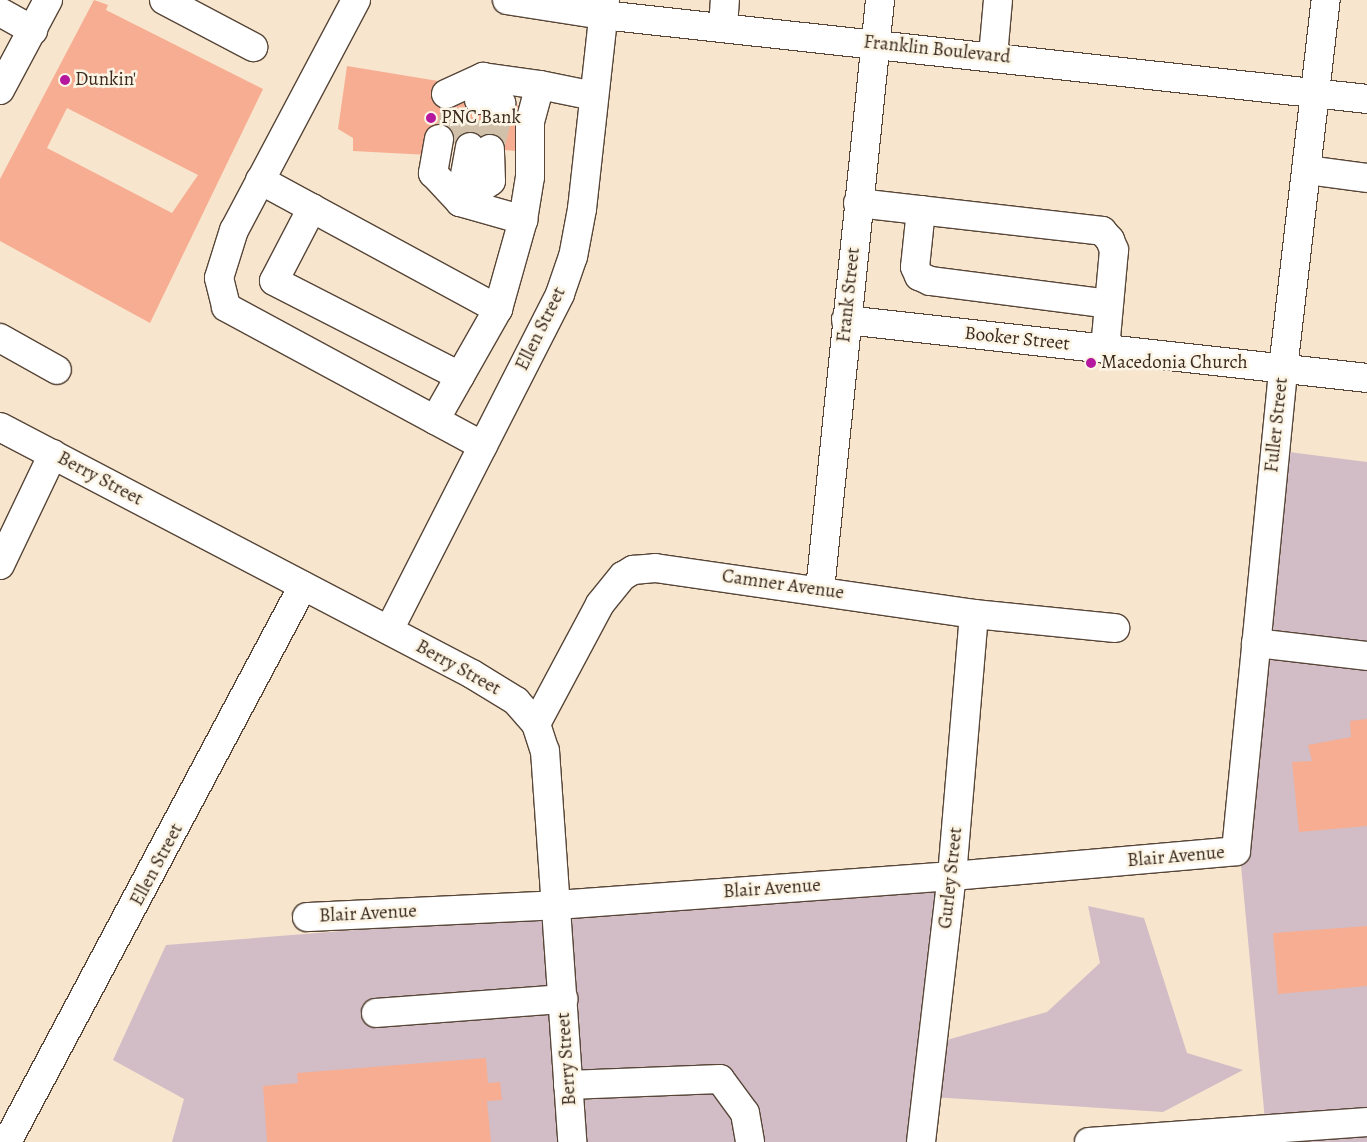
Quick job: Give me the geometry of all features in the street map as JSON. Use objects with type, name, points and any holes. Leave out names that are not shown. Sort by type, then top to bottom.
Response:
[{"type":"street","points":[[0,88],[48,0]]},
{"type":"street","points":[[164,0],[253,47]]},
{"type":"street","points":[[356,0],[234,230],[219,278],[226,308],[483,446]]},
{"type":"street","name":"Franklin Boulevard","points":[[507,0],[604,7],[723,27],[1367,99]]},
{"type":"street","points":[[723,27],[725,0]]},
{"type":"street","name":"Frank Street","points":[[820,590],[880,0]]},
{"type":"street","points":[[993,56],[998,0]]},
{"type":"street","name":"Fuller Street","points":[[1236,852],[1283,369],[1326,0]]},
{"type":"street","name":"Ellen Street","points":[[389,630],[560,294],[573,257],[582,209],[604,7]]},
{"type":"street","points":[[0,12],[33,30]]},
{"type":"street","points":[[436,420],[498,308],[523,220],[530,177],[530,122],[540,85]]},
{"type":"street","points":[[475,96],[540,85],[594,96]]},
{"type":"street","points":[[465,145],[460,202],[523,220]]},
{"type":"street","points":[[1307,170],[1367,178]]},
{"type":"street","points":[[260,180],[498,308]]},
{"type":"street","points":[[858,203],[1102,231],[1110,240],[1114,250],[1105,349]]},
{"type":"street","points":[[312,208],[274,281],[460,376]]},
{"type":"street","points":[[921,210],[915,267],[919,276],[930,282],[1109,304]]},
{"type":"street","name":"Booker Street","points":[[846,320],[1367,378]]},
{"type":"street","points":[[0,338],[57,370]]},
{"type":"street","name":"Berry Street","points":[[0,427],[389,630],[516,701],[536,724],[545,751],[572,1142]]},
{"type":"street","points":[[0,565],[53,454]]},
{"type":"street","name":"Camner Avenue","points":[[536,724],[600,604],[623,576],[633,570],[655,568],[820,590],[974,614],[1115,628]]},
{"type":"street","name":"Ellen Street","points":[[8,1142],[304,586]]},
{"type":"street","name":"Gurley Street","points":[[921,1142],[952,876],[974,614]]},
{"type":"street","points":[[1256,643],[1367,656]]},
{"type":"street","name":"Blair Avenue","points":[[307,917],[557,905],[952,876],[1236,852]]},
{"type":"street","points":[[376,1013],[563,998]]},
{"type":"street","points":[[568,1085],[720,1079],[744,1113],[750,1142]]},
{"type":"street","points":[[1089,1142],[1367,1122]]},
{"type":"shaded area","points":[[1273,450],[1367,462],[1367,1142],[1107,1142],[1266,1131],[1239,844]]},
{"type":"shaded area","points":[[951,883],[936,1043],[1047,1012],[1100,963],[1088,906],[1144,918],[1187,1053],[1243,1070],[1163,1112],[932,1097],[927,1142],[172,1142],[184,1099],[113,1060],[166,945]]},
{"type":"building","points":[[94,0],[108,5],[106,10],[263,89],[150,323],[0,241],[0,179]],"holes":[[[67,108],[198,175],[172,213],[47,148]]]},
{"type":"building","name":"PNC Bank","points":[[347,66],[438,81],[437,92],[523,106],[517,151],[470,147],[434,138],[429,155],[353,151],[353,138],[338,129]]},
{"type":"building","points":[[1367,719],[1367,826],[1299,832],[1292,762],[1312,761],[1308,745],[1351,737],[1350,721]]},
{"type":"building","points":[[1367,926],[1367,986],[1278,994],[1273,933]]},
{"type":"building","points":[[486,1058],[488,1083],[500,1082],[502,1100],[487,1101],[491,1142],[267,1142],[263,1086],[298,1083],[297,1073]]},
{"type":"tunnel","points":[[448,142],[458,96]]},
{"type":"tunnel","points":[[470,147],[479,100]]},
{"type":"tunnel","points":[[490,149],[501,103]]},
{"type":"place","name":"Dunkin'","points":[[65,80]]},
{"type":"place","name":"PNC Bank","points":[[431,118]]},
{"type":"place","name":"Macedonia Church","points":[[1091,363]]}]
